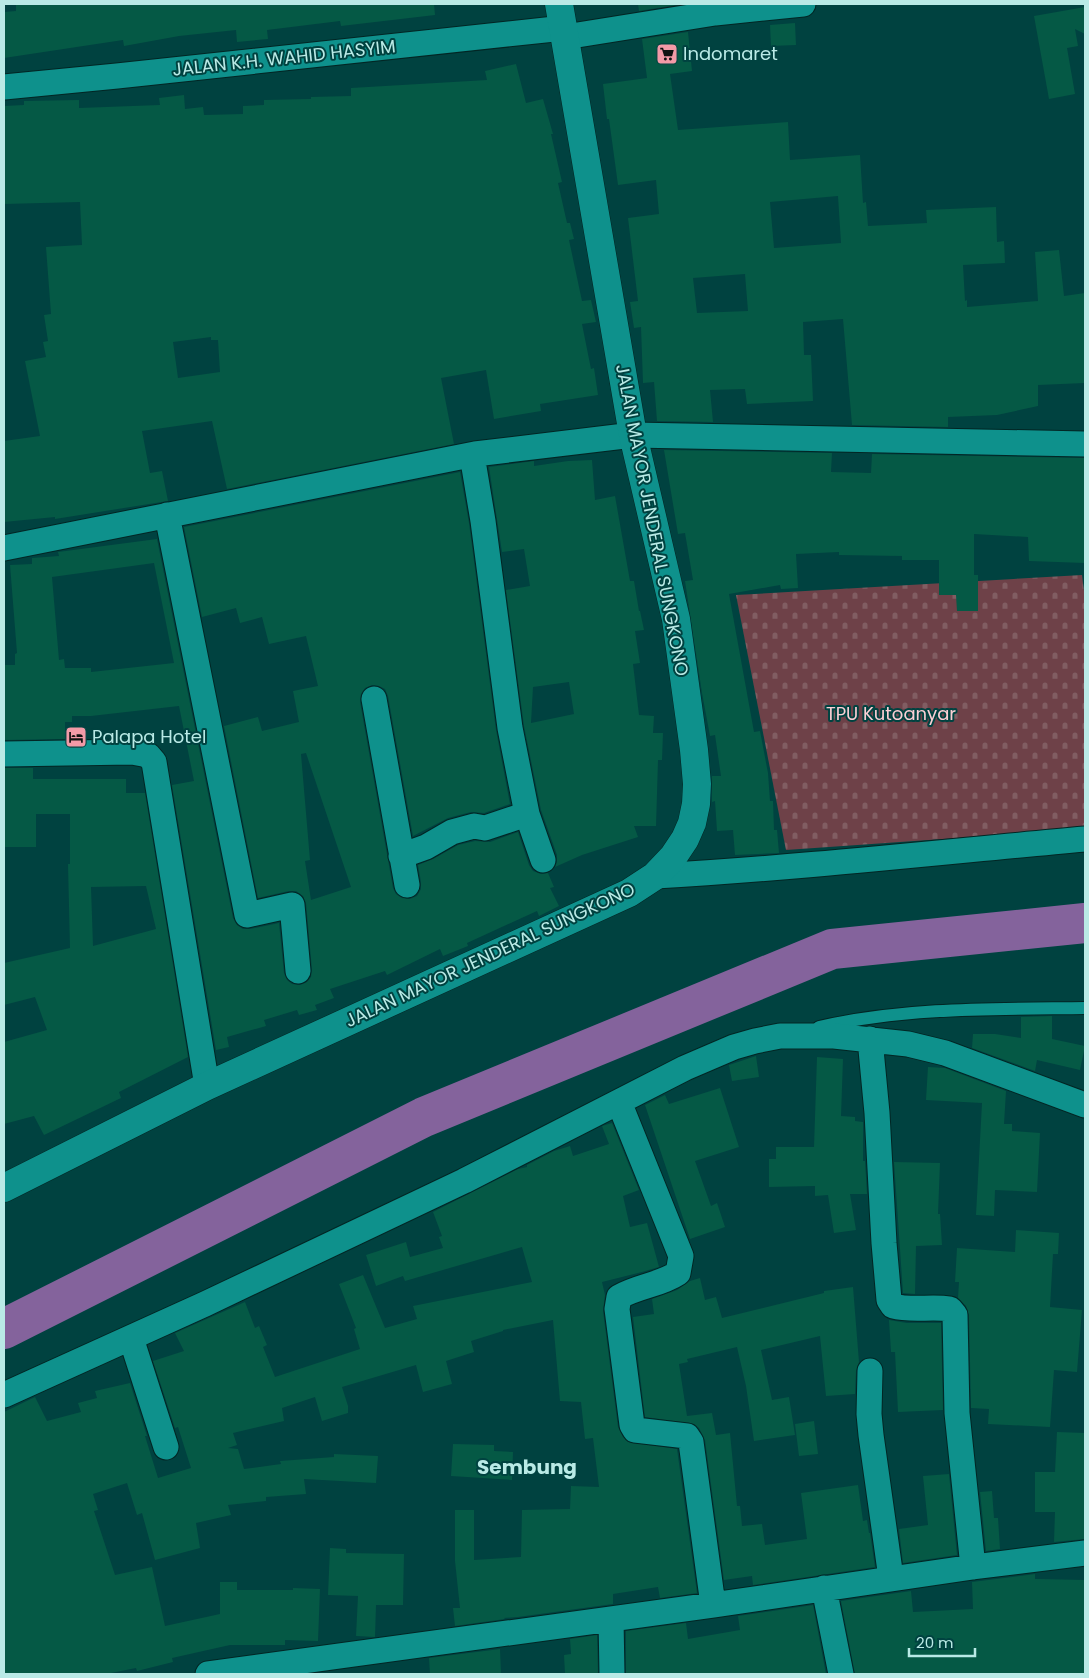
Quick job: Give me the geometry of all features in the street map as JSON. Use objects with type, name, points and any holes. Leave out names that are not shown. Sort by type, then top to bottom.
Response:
[{"type":"main road","name":"JALAN MAYOR JENDERAL SUNGKONO","points":[[4,1188],[206,1086],[610,903],[655,876],[673,857],[685,839],[694,814],[697,784],[676,618],[633,435],[563,23]]},
{"type":"street","name":"JALAN K.H. WAHID HASYIM","points":[[4,87],[563,23],[804,4]]},
{"type":"street","points":[[4,548],[47,541],[167,515],[472,455],[633,435],[1085,444]]},
{"type":"street","points":[[472,455],[510,728],[527,814],[543,860]]},
{"type":"street","points":[[167,515],[247,915],[292,905],[298,971]]},
{"type":"street","points":[[374,699],[407,886]]},
{"type":"street","points":[[4,754],[132,752],[148,755],[154,762],[206,1086]]},
{"type":"street","points":[[401,856],[426,847],[452,832],[474,826],[485,828],[527,814]]},
{"type":"street","points":[[655,876],[749,871],[1085,840]]},
{"type":"street","points":[[4,1395],[131,1338],[464,1181],[685,1068],[734,1047],[780,1036],[834,1036],[908,1044],[945,1053],[1085,1105]]},
{"type":"street","points":[[870,1039],[877,1113],[884,1252],[889,1300],[893,1306],[950,1309],[955,1315],[957,1413],[973,1567]]},
{"type":"street","points":[[619,1102],[681,1256],[678,1273],[667,1280],[633,1289],[620,1296],[617,1309],[632,1425],[635,1430],[644,1432],[687,1436],[691,1442],[713,1605]]},
{"type":"street","points":[[131,1338],[166,1447]]},
{"type":"street","points":[[870,1371],[869,1414],[871,1435],[891,1578]]},
{"type":"street","points":[[208,1674],[349,1664],[611,1619],[891,1578],[1085,1553]]},
{"type":"street","points":[[824,1588],[841,1674]]},
{"type":"street","points":[[611,1619],[612,1674]]},
{"type":"lane","points":[[780,1036],[822,1026],[917,1013],[990,1009],[1085,1008]]},
{"type":"green space","name":"TPU Kutoanyar","points":[[1082,575],[1085,599],[1085,829],[786,850],[736,595]]},
{"type":"building","points":[[16,4],[434,4],[435,15],[341,26],[340,21],[267,30],[268,39],[237,42],[236,30],[179,36],[124,46],[123,40],[4,58],[4,12],[16,11]]},
{"type":"building","points":[[638,4],[682,4],[639,11]]},
{"type":"building","points":[[1085,7],[1085,34],[1075,29],[1078,46],[1067,48],[1075,94],[1049,99],[1034,16]]},
{"type":"building","points":[[795,23],[796,45],[771,46],[770,25]]},
{"type":"building","points":[[688,32],[692,71],[670,74],[678,130],[788,122],[790,160],[860,155],[863,203],[866,202],[868,226],[927,223],[926,210],[996,207],[997,242],[1004,241],[1005,263],[963,265],[967,307],[1038,301],[1035,252],[1059,250],[1064,296],[1085,293],[1085,383],[1038,385],[1038,406],[997,415],[948,417],[948,427],[852,425],[843,319],[803,322],[804,355],[811,355],[813,401],[747,404],[745,389],[710,390],[713,422],[657,421],[654,382],[643,383],[641,327],[634,328],[630,302],[638,301],[628,218],[659,214],[656,180],[618,185],[603,84],[647,78],[642,39]],"holes":[[[838,196],[841,243],[774,248],[770,202]],[[745,274],[748,311],[697,313],[693,278]]]},
{"type":"building","points":[[516,64],[526,103],[543,99],[553,134],[551,134],[562,182],[558,183],[567,223],[570,223],[574,239],[569,240],[582,301],[591,300],[596,322],[582,324],[591,369],[594,368],[598,395],[540,404],[541,411],[494,419],[486,370],[441,378],[454,444],[227,489],[212,421],[142,431],[150,473],[162,471],[168,501],[55,519],[55,517],[4,522],[4,441],[40,436],[25,361],[46,357],[43,342],[48,341],[44,315],[51,314],[46,247],[82,245],[80,202],[4,204],[4,106],[24,105],[24,101],[79,100],[79,108],[160,105],[159,98],[184,95],[185,109],[203,107],[204,115],[243,114],[243,106],[264,105],[264,100],[351,96],[351,88],[487,80],[485,71]],"holes":[[[211,337],[211,340],[218,340],[220,372],[178,378],[173,342]]]},
{"type":"building","points":[[664,450],[832,453],[831,472],[871,473],[872,454],[1085,458],[1085,563],[1029,561],[1028,537],[974,534],[974,575],[978,575],[978,611],[957,611],[956,595],[939,595],[939,560],[902,560],[902,556],[839,555],[839,552],[796,554],[798,588],[781,589],[780,585],[729,594],[754,732],[760,731],[768,773],[770,801],[773,801],[774,830],[777,830],[779,853],[735,855],[733,830],[717,831],[715,801],[712,802],[712,776],[721,776],[715,735],[710,736],[702,693],[685,581],[693,580],[685,533],[678,534]]},
{"type":"building","points":[[592,460],[595,500],[615,496],[630,581],[634,581],[644,630],[635,631],[640,663],[633,664],[639,715],[654,716],[653,733],[663,733],[662,760],[658,760],[656,826],[634,826],[638,837],[582,855],[555,867],[557,855],[541,810],[524,726],[506,590],[530,586],[524,549],[502,552],[489,467],[534,461],[534,466]],"holes":[[[569,682],[574,714],[531,723],[533,687]]]},
{"type":"building","points":[[460,472],[469,523],[496,730],[510,804],[484,813],[471,812],[448,818],[413,836],[388,696],[385,689],[379,686],[372,685],[365,688],[361,694],[360,702],[393,888],[396,894],[402,898],[410,899],[417,896],[421,889],[418,865],[458,845],[475,841],[490,842],[518,832],[529,865],[533,871],[541,874],[548,873],[554,887],[550,888],[559,906],[539,916],[537,911],[467,943],[468,946],[443,956],[440,949],[387,975],[385,971],[330,989],[334,998],[315,1005],[317,1010],[299,1015],[297,1010],[264,1020],[266,1026],[227,1037],[229,1047],[216,1050],[172,785],[194,781],[179,706],[91,716],[72,716],[72,722],[65,722],[65,739],[4,740],[4,665],[15,665],[15,654],[17,653],[10,565],[32,564],[32,558],[59,556],[58,552],[157,539],[233,918],[237,925],[243,929],[279,923],[284,973],[287,980],[292,984],[300,985],[307,982],[311,977],[312,970],[306,903],[303,896],[296,891],[258,898],[224,726],[258,717],[262,731],[299,722],[293,691],[318,686],[306,636],[269,644],[262,617],[240,623],[236,608],[202,617],[184,527]],"holes":[[[154,563],[174,663],[91,672],[91,668],[65,668],[64,659],[59,660],[52,577]],[[306,753],[351,887],[311,900],[305,861],[310,860],[301,754]]]},
{"type":"building","points":[[4,768],[33,768],[33,779],[126,779],[126,793],[145,793],[188,1057],[119,1092],[121,1098],[44,1135],[34,1116],[4,1124],[4,1042],[47,1030],[35,997],[4,1005],[4,963],[70,948],[68,864],[70,864],[70,814],[36,814],[36,847],[4,847]],"holes":[[[146,886],[156,929],[93,946],[91,887]]]},
{"type":"building","points":[[1052,1016],[1052,1039],[1085,1046],[1080,1070],[1037,1060],[1035,1071],[972,1048],[973,1034],[995,1034],[1021,1038],[1021,1017]]},
{"type":"building","points":[[756,1056],[759,1077],[732,1081],[729,1065]]},
{"type":"building","points":[[817,1057],[843,1059],[841,1116],[855,1117],[855,1121],[863,1122],[863,1161],[865,1161],[867,1194],[850,1194],[856,1230],[834,1233],[828,1195],[815,1196],[815,1186],[769,1187],[769,1159],[776,1159],[776,1147],[814,1147]]},
{"type":"building","points":[[928,1067],[945,1068],[1006,1091],[1004,1124],[1012,1124],[1012,1131],[1040,1133],[1037,1192],[995,1190],[994,1216],[976,1215],[982,1103],[926,1100]]},
{"type":"building","points":[[720,1088],[739,1147],[695,1161],[711,1206],[717,1203],[725,1227],[690,1239],[645,1105],[665,1095],[669,1104]]},
{"type":"building","points":[[612,1123],[639,1190],[623,1196],[630,1227],[647,1223],[659,1267],[602,1282],[605,1295],[603,1311],[618,1427],[628,1442],[677,1449],[697,1593],[660,1598],[658,1587],[613,1594],[613,1604],[455,1626],[453,1608],[460,1608],[455,1561],[455,1510],[474,1510],[474,1560],[521,1557],[522,1510],[570,1509],[571,1486],[599,1487],[593,1438],[585,1439],[581,1402],[560,1401],[553,1320],[503,1330],[471,1341],[474,1352],[446,1361],[452,1384],[423,1392],[416,1365],[342,1387],[348,1406],[348,1413],[322,1421],[315,1397],[282,1408],[284,1421],[233,1433],[237,1445],[228,1448],[238,1449],[244,1469],[281,1464],[280,1461],[334,1457],[334,1454],[378,1456],[376,1483],[304,1479],[306,1494],[266,1497],[266,1501],[228,1505],[231,1515],[196,1523],[200,1548],[155,1560],[142,1513],[137,1515],[127,1483],[93,1494],[98,1510],[94,1511],[115,1575],[152,1567],[165,1626],[220,1614],[220,1582],[237,1582],[237,1590],[320,1589],[318,1641],[285,1640],[285,1645],[230,1645],[172,1658],[173,1662],[137,1671],[136,1668],[106,1674],[4,1674],[4,1412],[35,1397],[47,1421],[81,1412],[78,1403],[97,1398],[95,1391],[130,1383],[158,1478],[191,1468],[178,1427],[175,1428],[153,1361],[184,1351],[175,1333],[245,1302],[255,1328],[259,1326],[267,1345],[263,1347],[275,1377],[360,1349],[354,1329],[356,1328],[339,1284],[363,1275],[385,1328],[417,1319],[413,1306],[532,1282],[522,1247],[405,1281],[403,1276],[376,1286],[366,1255],[406,1242],[410,1257],[443,1248],[439,1237],[442,1236],[433,1212],[518,1169],[527,1167],[527,1165],[554,1151],[570,1146],[573,1156],[609,1144],[602,1126]]},
{"type":"building","points":[[894,1162],[940,1163],[938,1214],[940,1214],[942,1245],[916,1246],[915,1294],[903,1293]]},
{"type":"building","points":[[1016,1230],[1059,1233],[1058,1254],[1053,1254],[1050,1307],[1082,1310],[1077,1372],[1054,1370],[1050,1427],[988,1424],[989,1409],[971,1408],[969,1315],[966,1306],[958,1298],[959,1282],[955,1282],[957,1248],[1015,1252]]},
{"type":"building","points":[[700,1278],[705,1300],[716,1297],[722,1318],[824,1293],[824,1291],[853,1287],[859,1362],[856,1371],[855,1394],[826,1396],[820,1336],[761,1350],[772,1400],[789,1397],[795,1435],[754,1441],[746,1386],[737,1347],[687,1359],[688,1362],[679,1364],[687,1416],[712,1413],[716,1435],[730,1433],[737,1506],[740,1506],[742,1526],[762,1524],[765,1545],[807,1539],[801,1493],[858,1485],[863,1521],[867,1520],[875,1567],[753,1585],[752,1576],[724,1580],[705,1440],[699,1428],[694,1424],[645,1417],[633,1317],[654,1314],[652,1299],[677,1290],[690,1281]]},
{"type":"building","points":[[889,1320],[907,1323],[941,1323],[943,1410],[898,1412],[895,1352],[891,1352]]},
{"type":"building","points":[[814,1421],[818,1454],[799,1456],[795,1424]]},
{"type":"building","points":[[1057,1432],[1085,1433],[1085,1539],[1054,1542],[1055,1512],[1035,1512],[1035,1472],[1055,1472]]},
{"type":"building","points":[[453,1444],[494,1445],[494,1451],[513,1452],[512,1480],[451,1476]]},
{"type":"building","points":[[949,1474],[957,1555],[903,1563],[899,1529],[928,1525],[923,1476]]},
{"type":"building","points":[[992,1491],[994,1518],[998,1518],[1000,1549],[986,1551],[980,1492]]},
{"type":"building","points":[[330,1548],[346,1549],[346,1553],[404,1554],[403,1605],[376,1605],[375,1637],[356,1636],[358,1596],[328,1595]]},
{"type":"building","points":[[1035,1574],[1035,1579],[1085,1580],[1085,1674],[855,1674],[841,1601],[911,1591],[913,1612],[973,1609],[972,1582]]},
{"type":"building","points":[[813,1605],[826,1674],[626,1674],[626,1631],[686,1623],[688,1639],[740,1630],[738,1616]]},
{"type":"building","points":[[597,1635],[598,1674],[565,1674],[564,1655],[571,1654],[570,1639]]},
{"type":"building","points":[[500,1649],[501,1674],[430,1674],[429,1658]]},
{"type":"waterway","points":[[4,1329],[424,1117],[832,949],[1085,923]]},
{"type":"place","name":"Indomaret","points":[[667,54]]},
{"type":"place","name":"Palapa Hotel","points":[[76,737]]},
{"type":"district","name":"Sembung","points":[[527,1467]]}]
